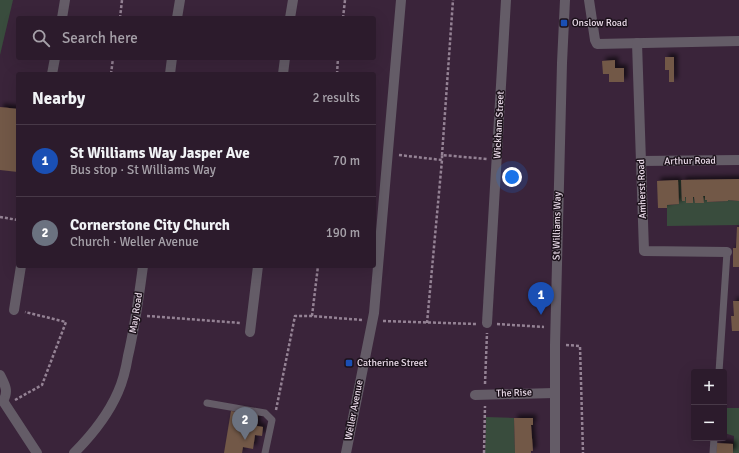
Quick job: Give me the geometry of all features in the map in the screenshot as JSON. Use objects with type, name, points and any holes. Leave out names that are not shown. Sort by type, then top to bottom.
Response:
[{"type":"street","points":[[62,16],[65,0]]},
{"type":"street","points":[[177,16],[180,0]]},
{"type":"street","points":[[290,16],[293,0]]},
{"type":"street","points":[[373,321],[401,0]]},
{"type":"street","name":"Wickham Street","points":[[487,326],[506,0]]},
{"type":"street","name":"St Williams Way","points":[[555,453],[555,345],[565,0]]},
{"type":"street","points":[[589,0],[595,40],[597,44],[739,41]]},
{"type":"street","name":"Amherst Road","points":[[638,43],[644,251],[727,252]]},
{"type":"street","points":[[52,72],[55,60]]},
{"type":"street","points":[[170,72],[172,60]]},
{"type":"street","points":[[283,72],[285,60]]},
{"type":"street","name":"Arthur Road","points":[[641,161],[739,160]]},
{"type":"street","points":[[14,310],[21,268]]},
{"type":"street","name":"May Road","points":[[74,453],[93,434],[109,410],[121,386],[128,360],[143,268]]},
{"type":"street","points":[[250,328],[258,268]]},
{"type":"street","name":"Weller Avenue","points":[[346,453],[373,321]]},
{"type":"street","points":[[0,376],[7,388],[7,393],[3,402],[38,453]]},
{"type":"street","name":"The Rise","points":[[474,395],[554,393]]},
{"type":"lane","points":[[719,369],[727,252]]},
{"type":"lane","points":[[207,403],[266,413],[272,420],[265,453]]},
{"type":"lane","points":[[713,453],[714,441]]},
{"type":"path","points":[[120,16],[122,0]]},
{"type":"path","points":[[343,16],[345,0]]},
{"type":"path","points":[[427,323],[442,160],[453,0]]},
{"type":"path","points":[[111,72],[113,60]]},
{"type":"path","points":[[337,72],[338,60]]},
{"type":"path","points":[[396,155],[442,160]]},
{"type":"path","points":[[442,155],[487,158]]},
{"type":"path","points":[[0,217],[16,220]]},
{"type":"path","points":[[312,316],[318,268]]},
{"type":"path","points":[[3,402],[42,386],[66,322],[14,310]]},
{"type":"path","points":[[136,315],[250,328]]},
{"type":"path","points":[[275,417],[295,316],[373,321],[545,327]]},
{"type":"path","points":[[485,385],[487,326]]},
{"type":"path","points":[[555,345],[580,346],[583,453]]},
{"type":"path","points":[[484,453],[485,403]]},
{"type":"green space","points":[[0,0],[13,0],[0,55]]},
{"type":"green space","points":[[678,180],[681,180],[682,201],[685,201],[686,197],[693,203],[694,197],[695,203],[703,203],[703,196],[705,196],[705,200],[707,200],[707,202],[728,200],[739,201],[739,225],[667,226],[667,205],[679,204]]},
{"type":"green space","points":[[727,408],[739,408],[739,453],[733,453],[734,436],[727,434]]},
{"type":"green space","points":[[486,417],[514,418],[515,453],[485,453]]},
{"type":"building","points":[[665,57],[674,57],[674,82],[669,82],[669,70],[665,70]]},
{"type":"building","points":[[615,60],[615,68],[624,68],[624,82],[609,82],[609,74],[603,74],[602,61]]},
{"type":"building","points":[[0,107],[16,109],[16,172],[0,170]]},
{"type":"building","points":[[739,179],[739,201],[728,200],[707,202],[707,200],[705,200],[705,196],[703,196],[704,203],[695,203],[694,197],[693,203],[686,203],[686,197],[685,201],[682,201],[681,180]]},
{"type":"building","points":[[678,180],[679,204],[667,205],[667,208],[658,208],[657,181]]},
{"type":"building","points":[[737,227],[739,227],[739,267],[733,267],[733,248],[736,248]]},
{"type":"building","points":[[733,301],[739,301],[739,331],[732,331],[731,316],[734,316]]},
{"type":"building","points":[[231,411],[258,415],[257,426],[263,427],[262,436],[255,435],[253,449],[243,447],[242,453],[224,453]]},
{"type":"building","points":[[514,418],[533,418],[533,425],[531,425],[533,451],[531,451],[531,453],[515,453]]},
{"type":"building","points":[[717,443],[733,444],[733,453],[716,453]]},
{"type":"place","name":"Onslow Road","points":[[564,23]]},
{"type":"place","name":"St Williams Way Jasper Ave","points":[[541,315]]},
{"type":"place","name":"Catherine Street","points":[[349,363]]},
{"type":"place","name":"Cornerstone City Church","points":[[245,440]]}]
